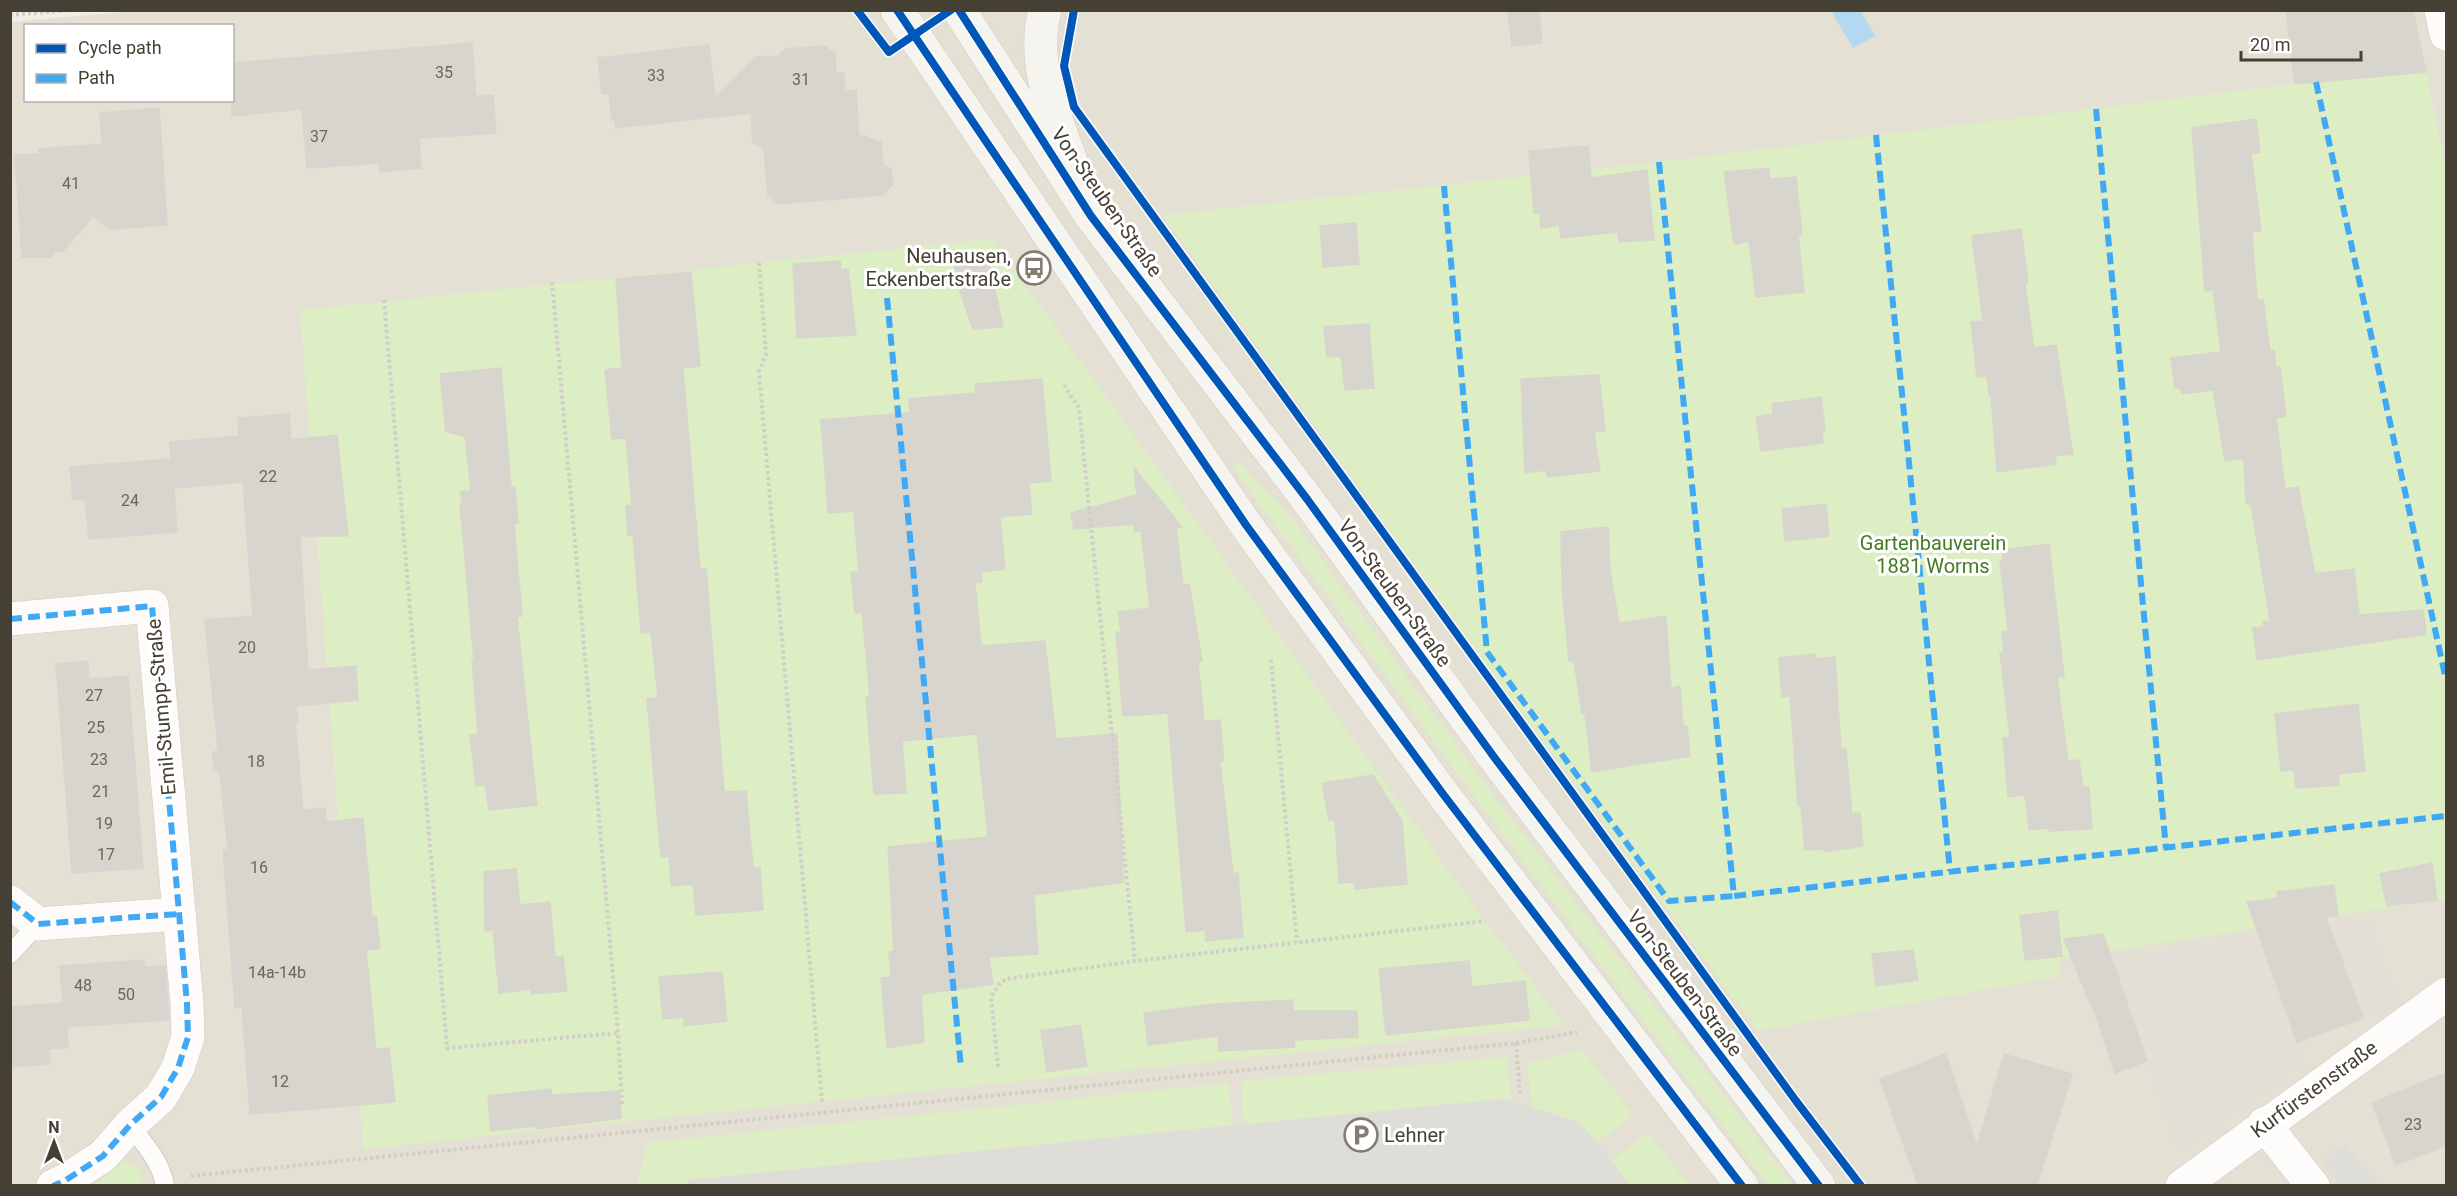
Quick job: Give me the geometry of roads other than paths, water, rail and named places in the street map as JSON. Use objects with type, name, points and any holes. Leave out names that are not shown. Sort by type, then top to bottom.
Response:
[{"type":"street","points":[[897,10],[1246,525],[1443,794],[1742,1185]]},
{"type":"street","name":"Von-Steuben-Straße","points":[[959,10],[1091,216],[1306,499],[1494,757],[1819,1185]]},
{"type":"street","points":[[1045,10],[1041,65],[1046,92],[1091,216]]},
{"type":"street","points":[[2442,10],[2446,34]]},
{"type":"street","name":"Emil-Stumpp-Straße","points":[[10,619],[152,606],[187,1004],[188,1037],[178,1068],[161,1097],[130,1125],[103,1156],[66,1180],[53,1185]]},
{"type":"street","points":[[10,902],[38,924],[179,914]]},
{"type":"street","name":"Kurfürstenstraße","points":[[2182,1185],[2446,994]]},
{"type":"street","points":[[2264,1124],[2313,1185]]},
{"type":"lane","points":[[10,954],[38,924]]},
{"type":"lane","points":[[130,1125],[155,1157],[164,1178]]},
{"type":"water","points":[[1831,11],[1861,11],[1875,36],[1853,48]]},
{"type":"place","name":"Neuhausen, Eckenbertstraße","points":[[1034,268]]},
{"type":"place","name":"Lehner","points":[[1361,1135]]},
{"type":"park label","name":"Gartenbauverein 1881 Worms","points":[[1933,554]]}]
